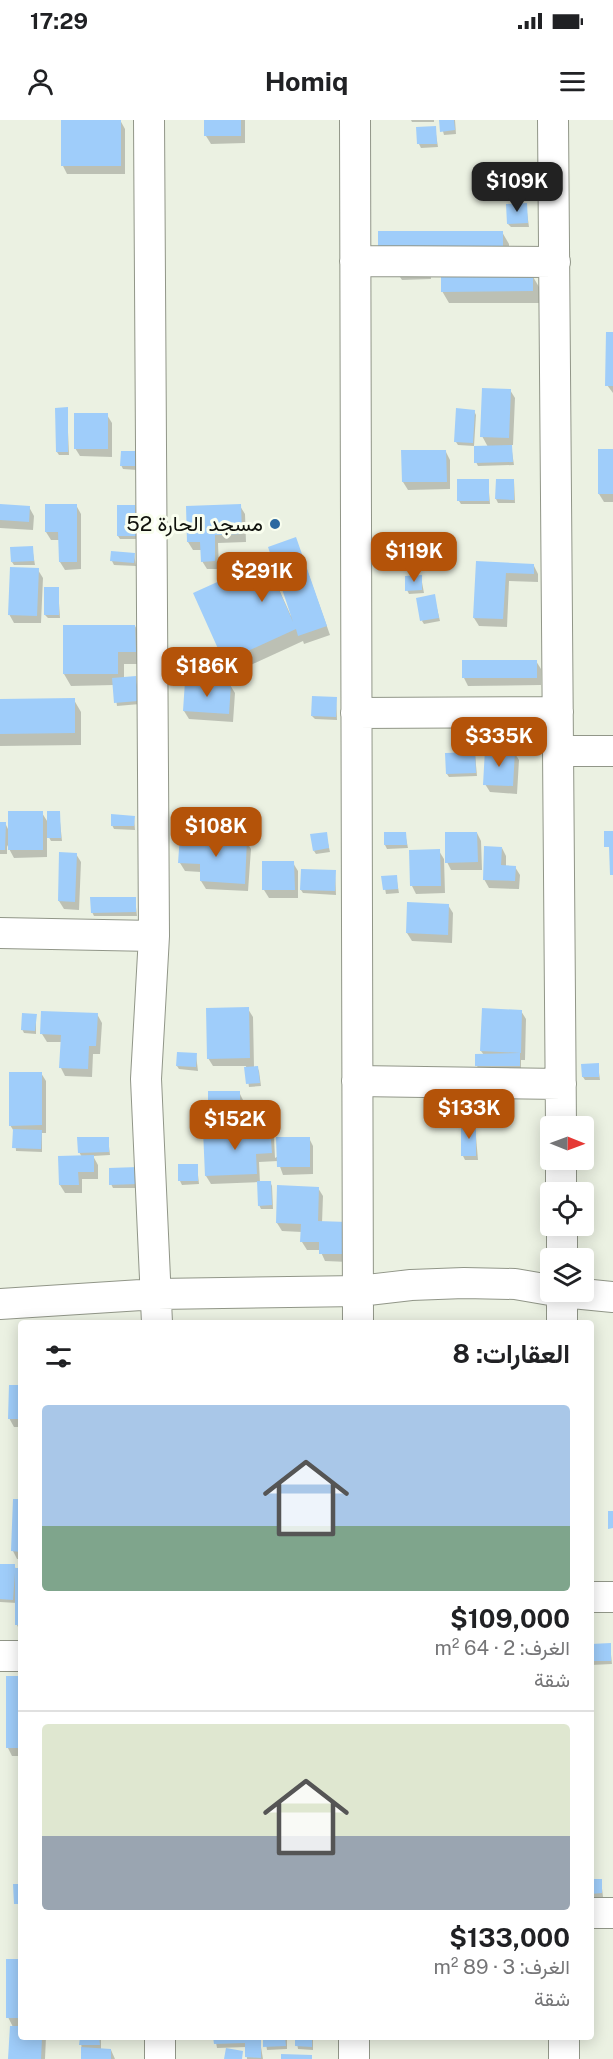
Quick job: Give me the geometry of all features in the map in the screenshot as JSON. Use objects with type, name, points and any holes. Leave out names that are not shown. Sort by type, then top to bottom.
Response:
[{"type":"street","points":[[149,120],[154,936],[146,1079],[157,1308]]},
{"type":"street","points":[[355,120],[358,1320]]},
{"type":"street","points":[[553,120],[561,1116]]},
{"type":"street","points":[[355,261],[555,262]]},
{"type":"street","points":[[356,713],[558,712]]},
{"type":"street","points":[[558,751],[613,752]]},
{"type":"street","points":[[0,933],[154,936]]},
{"type":"street","points":[[357,1082],[561,1084]]},
{"type":"street","points":[[0,1304],[157,1308],[411,1285],[515,1284],[540,1288]]},
{"type":"street","points":[[594,1295],[613,1297]]},
{"type":"street","points":[[562,1302],[562,1320]]},
{"type":"street","points":[[594,1597],[613,1597]]},
{"type":"street","points":[[0,1656],[18,1656]]},
{"type":"street","points":[[594,1913],[613,1913]]},
{"type":"street","points":[[160,2040],[160,2059]]},
{"type":"street","points":[[354,2040],[354,2059]]},
{"type":"street","points":[[564,2040],[564,2059]]},
{"type":"building","points":[[61,120],[121,120],[121,166],[61,166]]},
{"type":"building","points":[[204,120],[241,120],[241,136],[204,136]]},
{"type":"building","points":[[439,120],[454,120],[455,130],[440,132]]},
{"type":"building","points":[[436,126],[437,144],[417,144],[416,127]]},
{"type":"building","points":[[527,203],[528,223],[507,224],[506,204]]},
{"type":"building","points":[[378,231],[503,231],[503,247],[533,274],[533,291],[441,292],[441,249],[378,250]]},
{"type":"building","points":[[606,332],[613,332],[613,386],[605,386]]},
{"type":"building","points":[[482,388],[511,389],[509,438],[480,437]]},
{"type":"building","points":[[68,407],[68,452],[56,452],[55,408]]},
{"type":"building","points":[[456,408],[475,410],[473,443],[454,442]]},
{"type":"building","points":[[74,413],[108,413],[108,449],[74,449]]},
{"type":"building","points":[[512,445],[513,462],[474,463],[474,446]]},
{"type":"building","points":[[598,449],[613,449],[613,494],[598,494]]},
{"type":"building","points":[[401,450],[446,450],[447,482],[402,482]]},
{"type":"building","points":[[121,451],[136,451],[136,466],[120,466]]},
{"type":"building","points":[[457,479],[489,479],[489,501],[457,501]]},
{"type":"building","points":[[496,479],[514,479],[514,500],[495,499]]},
{"type":"building","points":[[0,504],[30,506],[29,522],[0,520]]},
{"type":"building","points":[[45,504],[77,504],[77,562],[59,562],[58,532],[45,532]]},
{"type":"building","points":[[241,504],[242,534],[215,535],[215,561],[201,562],[200,542],[187,542],[186,506]]},
{"type":"building","points":[[117,505],[135,505],[136,536],[117,536]]},
{"type":"building","points":[[296,537],[327,626],[298,636],[296,629],[224,662],[193,593],[266,560],[293,622],[268,547]]},
{"type":"building","points":[[33,546],[34,561],[11,562],[10,547]]},
{"type":"building","points":[[111,551],[135,553],[134,563],[110,561]]},
{"type":"building","points":[[242,556],[246,565],[223,574],[220,565]]},
{"type":"building","points":[[476,561],[534,564],[534,574],[506,573],[503,619],[473,618]]},
{"type":"building","points":[[10,567],[39,568],[37,616],[8,615]]},
{"type":"building","points":[[422,575],[422,590],[405,591],[405,576]]},
{"type":"building","points":[[44,587],[59,587],[59,615],[44,615]]},
{"type":"building","points":[[435,594],[439,618],[420,621],[416,598]]},
{"type":"building","points":[[63,625],[135,625],[136,652],[118,652],[118,674],[63,674]]},
{"type":"building","points":[[462,660],[537,660],[537,678],[462,678]]},
{"type":"building","points":[[136,676],[138,701],[114,703],[112,678]]},
{"type":"building","points":[[185,681],[231,684],[229,714],[183,711]]},
{"type":"building","points":[[312,696],[337,697],[336,717],[311,716]]},
{"type":"building","points":[[75,698],[75,733],[0,734],[0,699]]},
{"type":"building","points":[[489,731],[538,739],[536,750],[487,742]]},
{"type":"building","points":[[485,749],[515,751],[513,786],[483,785]]},
{"type":"building","points":[[475,752],[476,773],[446,774],[445,753]]},
{"type":"building","points":[[8,811],[43,811],[43,850],[8,850]]},
{"type":"building","points":[[47,811],[60,811],[61,838],[47,838]]},
{"type":"building","points":[[111,814],[135,816],[134,826],[111,826]]},
{"type":"building","points":[[0,822],[6,822],[5,850],[0,850]]},
{"type":"building","points":[[604,831],[613,831],[613,875],[610,875],[609,847],[604,847]]},
{"type":"building","points":[[327,832],[329,848],[313,851],[310,834]]},
{"type":"building","points":[[384,832],[406,832],[407,845],[384,845]]},
{"type":"building","points":[[445,832],[477,832],[478,862],[445,863]]},
{"type":"building","points":[[180,835],[247,839],[245,884],[200,881],[200,864],[178,863]]},
{"type":"building","points":[[484,846],[502,847],[501,865],[516,866],[515,881],[483,880]]},
{"type":"building","points":[[440,849],[441,886],[410,886],[409,850]]},
{"type":"building","points":[[59,852],[77,853],[75,902],[58,901]]},
{"type":"building","points":[[262,861],[294,861],[295,890],[262,890]]},
{"type":"building","points":[[301,869],[336,870],[335,891],[300,890]]},
{"type":"building","points":[[397,875],[398,889],[383,890],[381,876]]},
{"type":"building","points":[[90,897],[136,897],[136,912],[91,913]]},
{"type":"building","points":[[407,902],[449,904],[448,935],[406,933]]},
{"type":"building","points":[[249,1007],[250,1058],[207,1059],[206,1008]]},
{"type":"building","points":[[482,1008],[522,1010],[521,1053],[480,1051]]},
{"type":"building","points":[[41,1011],[98,1013],[96,1046],[89,1046],[88,1069],[59,1068],[61,1035],[40,1034]]},
{"type":"building","points":[[22,1013],[37,1014],[35,1031],[21,1030]]},
{"type":"building","points":[[177,1052],[197,1053],[196,1067],[176,1066]]},
{"type":"building","points":[[520,1053],[520,1066],[475,1066],[475,1054]]},
{"type":"building","points":[[599,1063],[599,1077],[582,1077],[581,1064]]},
{"type":"building","points":[[258,1066],[260,1083],[246,1084],[244,1067]]},
{"type":"building","points":[[9,1072],[42,1072],[42,1125],[9,1126]]},
{"type":"building","points":[[208,1091],[240,1091],[240,1124],[208,1124]]},
{"type":"building","points":[[461,1124],[476,1124],[476,1156],[461,1156]]},
{"type":"building","points":[[270,1128],[272,1153],[256,1154],[257,1174],[205,1176],[203,1130]]},
{"type":"building","points":[[13,1129],[42,1130],[41,1149],[12,1148]]},
{"type":"building","points":[[77,1137],[109,1137],[109,1152],[78,1153]]},
{"type":"building","points":[[276,1137],[310,1137],[310,1167],[277,1167]]},
{"type":"building","points":[[94,1155],[94,1172],[78,1172],[79,1185],[59,1185],[58,1156]]},
{"type":"building","points":[[178,1164],[198,1164],[198,1181],[178,1181]]},
{"type":"building","points":[[138,1167],[138,1184],[109,1185],[109,1168]]},
{"type":"building","points":[[257,1181],[271,1181],[272,1205],[258,1206]]},
{"type":"building","points":[[277,1185],[319,1187],[318,1221],[347,1222],[345,1254],[319,1254],[319,1242],[300,1242],[301,1224],[276,1223]]},
{"type":"building","points":[[9,1385],[18,1385],[18,1419],[8,1419]]},
{"type":"building","points":[[13,1499],[18,1499],[18,1552],[11,1551]]},
{"type":"building","points":[[608,1511],[613,1511],[613,1528],[608,1529]]},
{"type":"building","points":[[0,1564],[15,1564],[15,1568],[18,1568],[18,1625],[15,1625],[15,1573],[13,1600],[0,1599]]},
{"type":"building","points":[[611,1643],[611,1661],[594,1661],[594,1644]]},
{"type":"building","points":[[6,1676],[18,1676],[18,1748],[6,1748]]},
{"type":"building","points":[[594,1879],[602,1879],[602,1893],[594,1894]]},
{"type":"building","points":[[13,1884],[18,1884],[18,1904],[14,1904]]},
{"type":"building","points":[[6,1959],[18,1959],[18,2018],[6,2018]]},
{"type":"building","points":[[10,2026],[18,2026],[18,2040],[42,2040],[41,2059],[8,2059]]},
{"type":"building","points":[[80,2040],[99,2040],[100,2045],[79,2045]]},
{"type":"building","points":[[213,2040],[261,2040],[261,2058],[245,2057],[245,2043],[214,2044]]},
{"type":"building","points":[[263,2040],[285,2040],[286,2046],[263,2047]]},
{"type":"building","points":[[295,2040],[312,2040],[312,2047],[295,2046]]},
{"type":"building","points":[[81,2047],[111,2049],[111,2059],[81,2059]]},
{"type":"building","points":[[226,2048],[243,2051],[242,2059],[224,2059]]},
{"type":"building","points":[[281,2054],[312,2055],[312,2059],[281,2059]]},
{"type":"place","name":"مسجد الحارة 52","points":[[275,524]]}]
